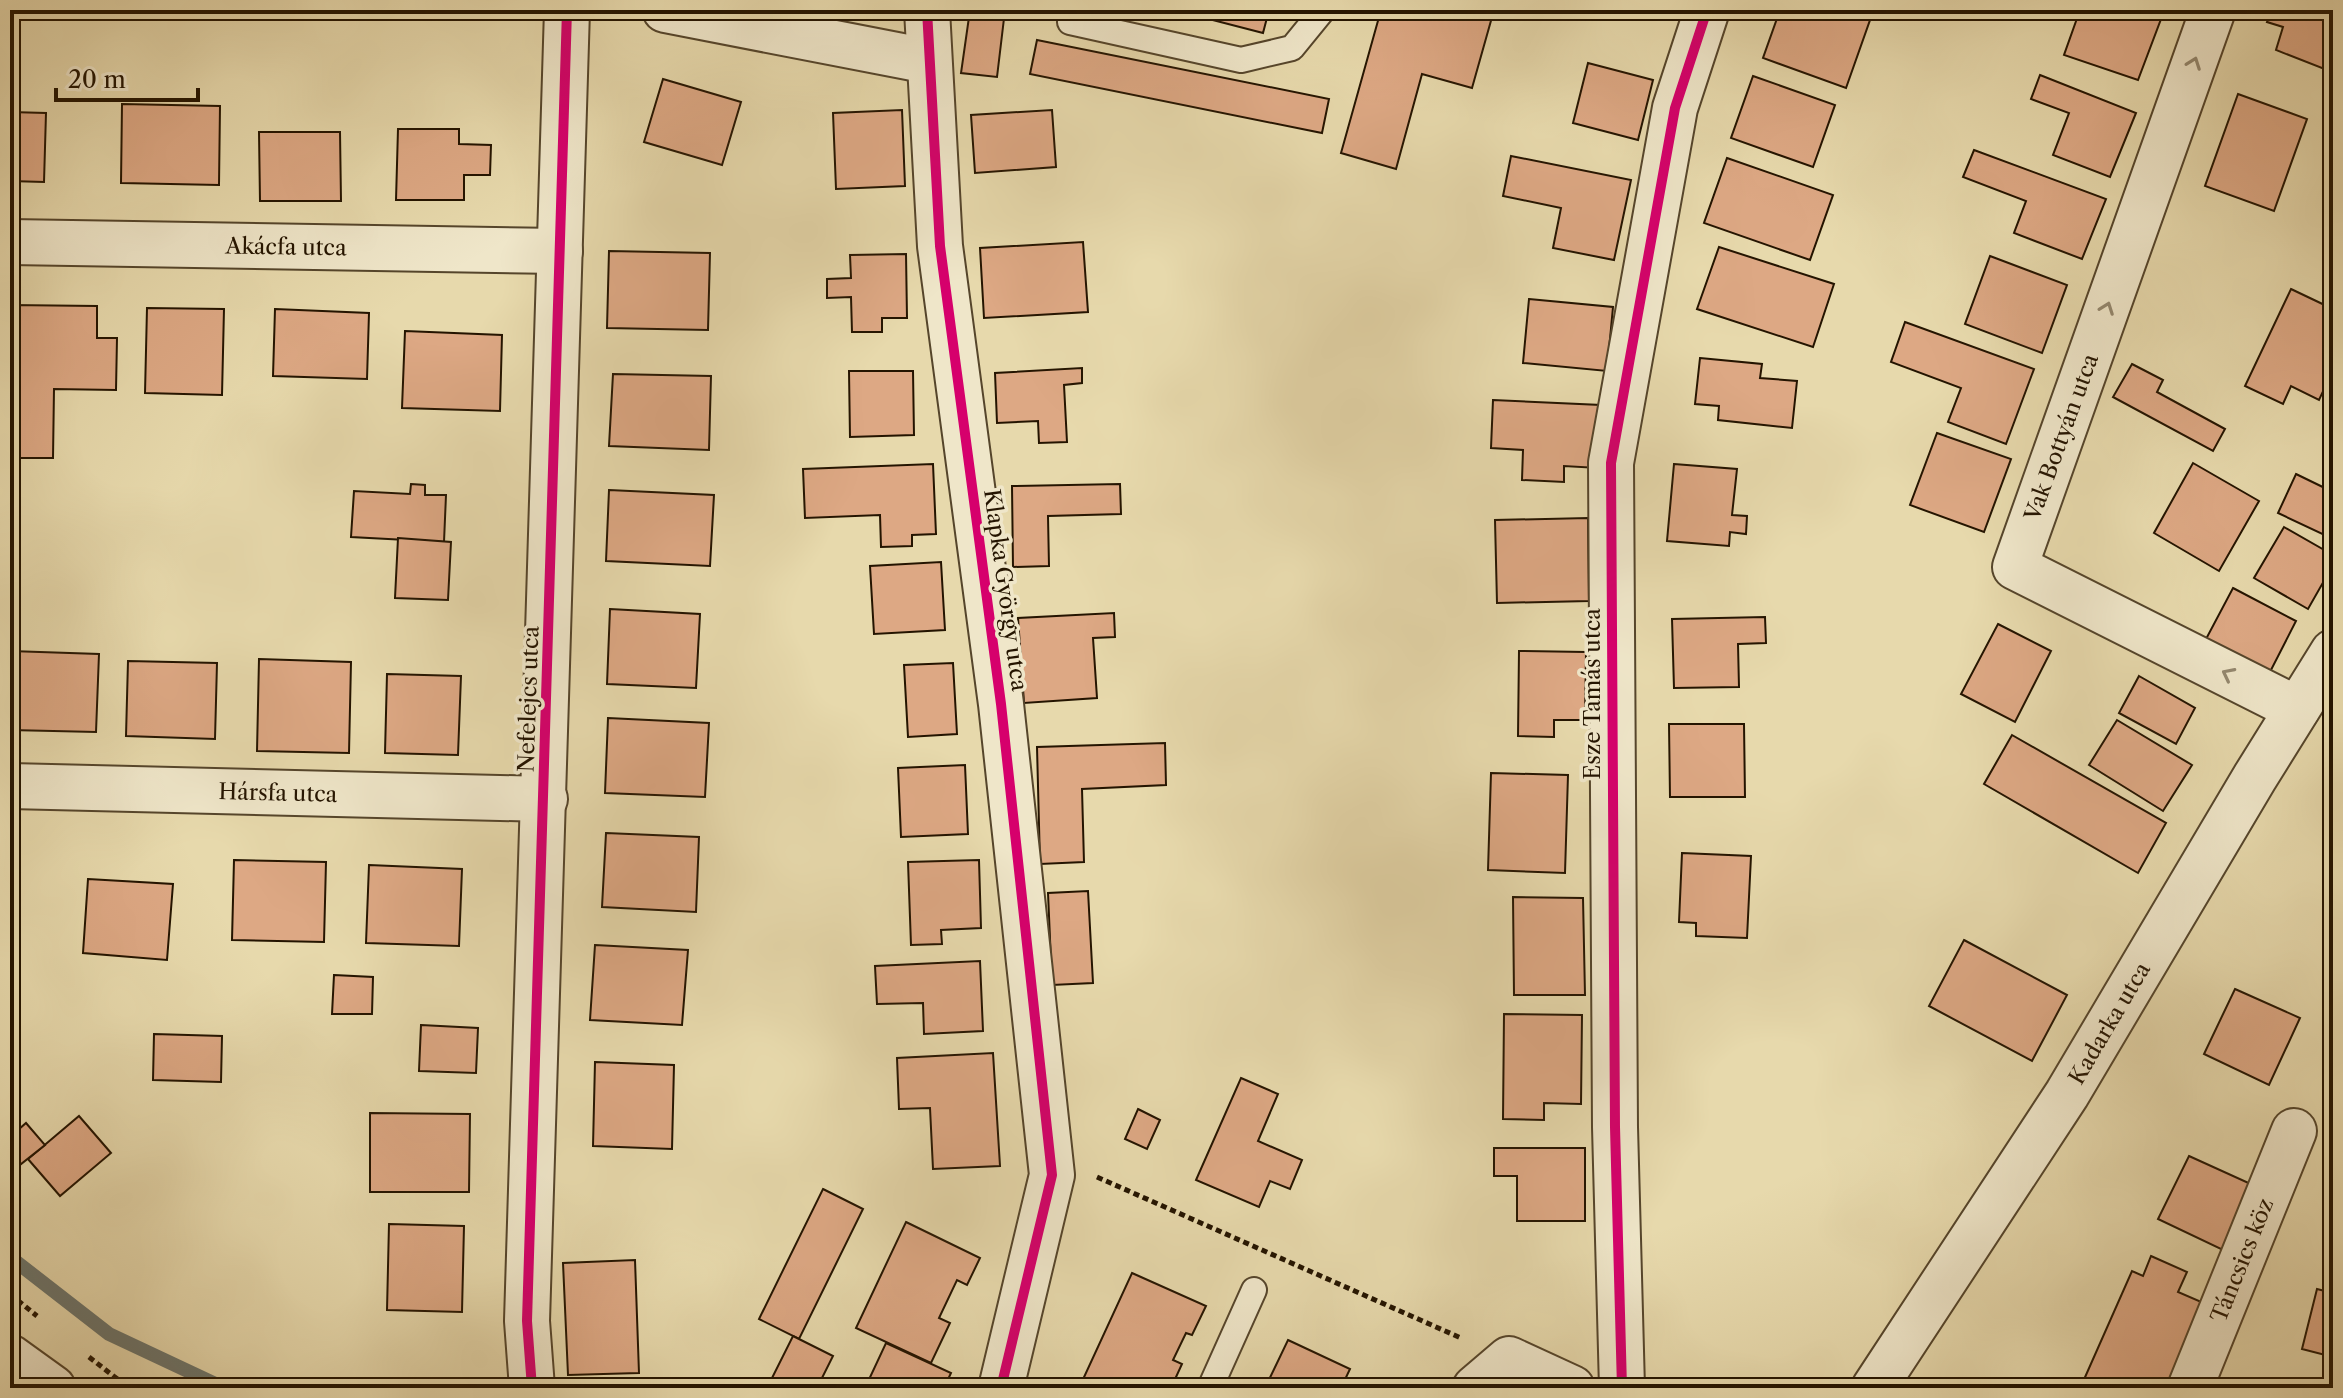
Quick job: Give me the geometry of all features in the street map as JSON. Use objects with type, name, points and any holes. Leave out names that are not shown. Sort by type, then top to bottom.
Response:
[{"type":"street","name":"Nefelejcs utca","points":[[532,1388],[527,1321],[567,10]]},
{"type":"street","points":[[665,10],[928,61]]},
{"type":"street","name":"Klapka György utca","points":[[927,10],[940,246],[1001,704],[1051,1166],[1001,1388]]},
{"type":"street","name":"Esze Tamás utca","points":[[1622,1388],[1615,1127],[1611,463],[1675,108],[1707,10]]},
{"type":"street","name":"Vak Bottyán utca","points":[[2213,10],[2015,567],[2297,709]]},
{"type":"street","name":"Akácfa utca","points":[[10,242],[560,251]]},
{"type":"street","name":"Kadarka utca","points":[[1874,1388],[2067,1094],[2333,652]]},
{"type":"street","name":"Hársfa utca","points":[[10,786],[545,799]]},
{"type":"street","name":"Táncsics köz","points":[[2190,1388],[2294,1131]]},
{"type":"street","points":[[10,1357],[53,1388]]},
{"type":"street","points":[[1475,1388],[1509,1359],[1572,1388]]},
{"type":"lane","points":[[1070,22],[1241,60],[1292,48],[1323,10]]},
{"type":"lane","points":[[1210,1388],[1254,1290]]},
{"type":"path","points":[[1051,1166],[1509,1359]]},
{"type":"building","points":[[970,10],[1005,10],[997,77],[961,73]]},
{"type":"building","points":[[1174,10],[1269,10],[1263,33]]},
{"type":"building","points":[[1381,10],[1494,10],[1472,88],[1422,74],[1396,169],[1341,153]]},
{"type":"building","points":[[1780,10],[1841,10],[1870,20],[1846,88],[1763,58]]},
{"type":"building","points":[[2080,10],[2136,10],[2161,19],[2138,80],[2064,55]]},
{"type":"building","points":[[2272,10],[2333,10],[2333,54],[2327,70],[2276,50],[2283,27],[2267,22]]},
{"type":"building","points":[[1037,40],[1329,99],[1322,133],[1030,74]]},
{"type":"building","points":[[1588,63],[1653,80],[1638,140],[1573,123]]},
{"type":"building","points":[[2040,75],[2136,113],[2110,177],[2053,155],[2069,113],[2031,99]]},
{"type":"building","points":[[1753,76],[1835,105],[1813,167],[1731,138]]},
{"type":"building","points":[[663,79],[741,102],[722,165],[644,142]]},
{"type":"building","points":[[2238,94],[2307,119],[2274,211],[2205,186]]},
{"type":"building","points":[[122,104],[220,106],[219,185],[121,183]]},
{"type":"building","points":[[902,110],[905,186],[836,189],[833,113]]},
{"type":"building","points":[[1052,110],[1056,167],[975,173],[971,115]]},
{"type":"building","points":[[10,112],[46,113],[44,182],[10,181]]},
{"type":"building","points":[[398,129],[459,129],[459,144],[491,145],[490,175],[464,175],[464,200],[396,200]]},
{"type":"building","points":[[259,132],[340,132],[341,201],[260,201]]},
{"type":"building","points":[[1974,150],[2106,199],[2082,259],[2014,233],[2026,201],[1963,177]]},
{"type":"building","points":[[1511,156],[1631,180],[1614,260],[1553,248],[1561,208],[1503,196]]},
{"type":"building","points":[[1727,158],[1833,195],[1810,260],[1704,223]]},
{"type":"building","points":[[1083,242],[1088,312],[984,318],[980,248]]},
{"type":"building","points":[[1719,247],[1834,284],[1813,347],[1697,309]]},
{"type":"building","points":[[609,251],[710,253],[708,330],[607,328]]},
{"type":"building","points":[[906,254],[907,318],[882,318],[882,332],[852,332],[851,297],[827,298],[827,279],[851,278],[850,255]]},
{"type":"building","points":[[1990,256],[2067,285],[2042,353],[1965,324]]},
{"type":"building","points":[[2291,289],[2333,309],[2333,370],[2319,400],[2291,386],[2283,404],[2245,386]]},
{"type":"building","points":[[1529,299],[1613,307],[1607,371],[1523,363]]},
{"type":"building","points":[[10,305],[97,306],[97,338],[117,338],[116,390],[54,389],[53,458],[15,458],[16,388],[10,388]]},
{"type":"building","points":[[147,308],[224,309],[222,395],[145,393]]},
{"type":"building","points":[[275,309],[369,313],[367,379],[273,376]]},
{"type":"building","points":[[1905,322],[2034,369],[2006,444],[1948,422],[1961,388],[1891,362]]},
{"type":"building","points":[[405,331],[502,335],[500,411],[402,408]]},
{"type":"building","points":[[1700,358],[1762,364],[1760,378],[1797,381],[1792,428],[1718,420],[1719,406],[1695,404]]},
{"type":"building","points":[[2132,364],[2163,380],[2157,392],[2225,429],[2213,451],[2113,397]]},
{"type":"building","points":[[1082,368],[1082,383],[1064,385],[1067,442],[1039,443],[1038,421],[997,423],[995,373]]},
{"type":"building","points":[[849,371],[913,371],[914,435],[850,437]]},
{"type":"building","points":[[613,374],[711,376],[709,450],[609,446]]},
{"type":"building","points":[[1493,400],[1601,405],[1598,468],[1564,466],[1564,482],[1522,480],[1523,450],[1491,448]]},
{"type":"building","points":[[1937,433],[2011,459],[1984,532],[1910,505]]},
{"type":"building","points":[[2193,463],[2259,501],[2219,571],[2154,533]]},
{"type":"building","points":[[933,464],[936,534],[912,535],[912,546],[881,547],[880,515],[805,518],[803,469]]},
{"type":"building","points":[[1674,464],[1737,469],[1732,515],[1747,516],[1746,534],[1730,532],[1729,546],[1667,541]]},
{"type":"building","points":[[2296,474],[2333,492],[2333,539],[2278,513]]},
{"type":"building","points":[[411,484],[425,485],[425,495],[446,495],[444,542],[351,537],[354,491],[410,494]]},
{"type":"building","points":[[1120,484],[1121,514],[1048,516],[1049,566],[1013,567],[1012,486]]},
{"type":"building","points":[[609,490],[714,495],[710,566],[606,561]]},
{"type":"building","points":[[1588,518],[1589,601],[1497,603],[1495,520]]},
{"type":"building","points":[[2284,527],[2333,555],[2333,565],[2308,609],[2254,578]]},
{"type":"building","points":[[398,538],[451,542],[448,600],[395,598]]},
{"type":"building","points":[[941,562],[945,630],[874,634],[870,566]]},
{"type":"building","points":[[2233,588],[2296,621],[2270,672],[2206,639]]},
{"type":"building","points":[[610,609],[700,614],[696,688],[607,684]]},
{"type":"building","points":[[1114,613],[1115,637],[1093,638],[1097,698],[1024,703],[1018,618]]},
{"type":"building","points":[[1765,617],[1766,643],[1738,644],[1739,687],[1674,688],[1672,619]]},
{"type":"building","points":[[1998,624],[2051,651],[2015,722],[1961,694]]},
{"type":"building","points":[[10,651],[99,654],[96,732],[10,730]]},
{"type":"building","points":[[1519,651],[1586,652],[1585,720],[1554,720],[1554,737],[1518,736]]},
{"type":"building","points":[[259,659],[351,662],[349,753],[257,751]]},
{"type":"building","points":[[128,661],[217,663],[215,739],[126,736]]},
{"type":"building","points":[[953,663],[957,734],[908,737],[904,665]]},
{"type":"building","points":[[387,674],[461,676],[458,755],[385,753]]},
{"type":"building","points":[[2139,676],[2195,708],[2176,744],[2119,713]]},
{"type":"building","points":[[608,718],[709,723],[705,797],[605,793]]},
{"type":"building","points":[[2117,720],[2192,765],[2163,811],[2089,765]]},
{"type":"building","points":[[1669,724],[1744,724],[1745,797],[1670,797]]},
{"type":"building","points":[[2012,735],[2166,823],[2138,873],[1984,784]]},
{"type":"building","points":[[1165,743],[1166,785],[1082,789],[1084,862],[1040,864],[1037,747]]},
{"type":"building","points":[[965,765],[968,834],[901,837],[898,768]]},
{"type":"building","points":[[1491,773],[1568,775],[1565,873],[1488,870]]},
{"type":"building","points":[[606,833],[699,837],[696,912],[602,907]]},
{"type":"building","points":[[1682,853],[1751,856],[1747,938],[1696,936],[1696,923],[1679,922]]},
{"type":"building","points":[[234,860],[326,862],[324,942],[232,940]]},
{"type":"building","points":[[979,860],[981,928],[941,930],[942,944],[911,945],[908,862]]},
{"type":"building","points":[[369,865],[462,869],[459,946],[366,943]]},
{"type":"building","points":[[10,873],[20,873],[16,956],[10,956]]},
{"type":"building","points":[[88,879],[173,884],[167,960],[83,953]]},
{"type":"building","points":[[1088,891],[1093,983],[1052,985],[1048,893]]},
{"type":"building","points":[[1513,897],[1583,898],[1585,995],[1514,995]]},
{"type":"building","points":[[1964,940],[2067,995],[2032,1061],[1929,1006]]},
{"type":"building","points":[[595,945],[688,950],[682,1025],[590,1020]]},
{"type":"building","points":[[980,961],[983,1031],[924,1034],[923,1003],[877,1004],[875,966]]},
{"type":"building","points":[[334,975],[373,977],[372,1014],[332,1014]]},
{"type":"building","points":[[2235,989],[2300,1018],[2269,1085],[2204,1054]]},
{"type":"building","points":[[1504,1014],[1582,1015],[1581,1104],[1544,1103],[1544,1120],[1503,1119]]},
{"type":"building","points":[[421,1025],[478,1028],[476,1073],[419,1071]]},
{"type":"building","points":[[154,1034],[222,1036],[221,1082],[153,1080]]},
{"type":"building","points":[[993,1053],[1000,1166],[933,1169],[930,1108],[899,1109],[897,1058]]},
{"type":"building","points":[[595,1062],[674,1065],[672,1149],[593,1146]]},
{"type":"building","points":[[1241,1078],[1278,1094],[1258,1141],[1302,1160],[1290,1189],[1270,1181],[1259,1207],[1196,1180]]},
{"type":"building","points":[[1138,1109],[1160,1120],[1147,1149],[1125,1139]]},
{"type":"building","points":[[370,1113],[470,1114],[469,1192],[370,1192]]},
{"type":"building","points":[[79,1116],[111,1153],[60,1196],[28,1159]]},
{"type":"building","points":[[26,1123],[45,1145],[16,1168],[10,1161],[10,1137]]},
{"type":"building","points":[[1494,1148],[1585,1148],[1585,1221],[1517,1221],[1517,1176],[1494,1176]]},
{"type":"building","points":[[2189,1156],[2253,1185],[2223,1250],[2158,1219]]},
{"type":"building","points":[[823,1189],[863,1209],[799,1339],[759,1319]]},
{"type":"building","points":[[906,1222],[980,1258],[967,1285],[957,1280],[939,1318],[950,1323],[931,1363],[856,1328]]},
{"type":"building","points":[[389,1224],[464,1226],[462,1312],[387,1310]]},
{"type":"building","points":[[2151,1256],[2187,1272],[2178,1292],[2206,1304],[2169,1388],[2092,1388],[2082,1384],[2132,1271],[2143,1276]]},
{"type":"building","points":[[635,1260],[639,1373],[568,1375],[563,1263]]},
{"type":"building","points":[[1132,1273],[1206,1306],[1192,1335],[1186,1333],[1173,1360],[1182,1364],[1171,1388],[1079,1388]]},
{"type":"building","points":[[2317,1289],[2333,1293],[2333,1357],[2302,1349]]},
{"type":"building","points":[[793,1336],[833,1356],[817,1388],[767,1388]]},
{"type":"building","points":[[1288,1340],[1350,1369],[1341,1388],[1265,1388]]},
{"type":"building","points":[[886,1343],[951,1373],[944,1388],[865,1388]]},
{"type":"waterway","points":[[10,1257],[109,1334],[224,1388]]},
{"type":"cycle path","points":[[532,1388],[527,1321],[567,10]]},
{"type":"cycle path","points":[[927,10],[940,246],[1001,704],[1052,1175],[1001,1388]]},
{"type":"cycle path","points":[[1622,1388],[1615,1127],[1611,463],[1675,108],[1707,10]]}]
